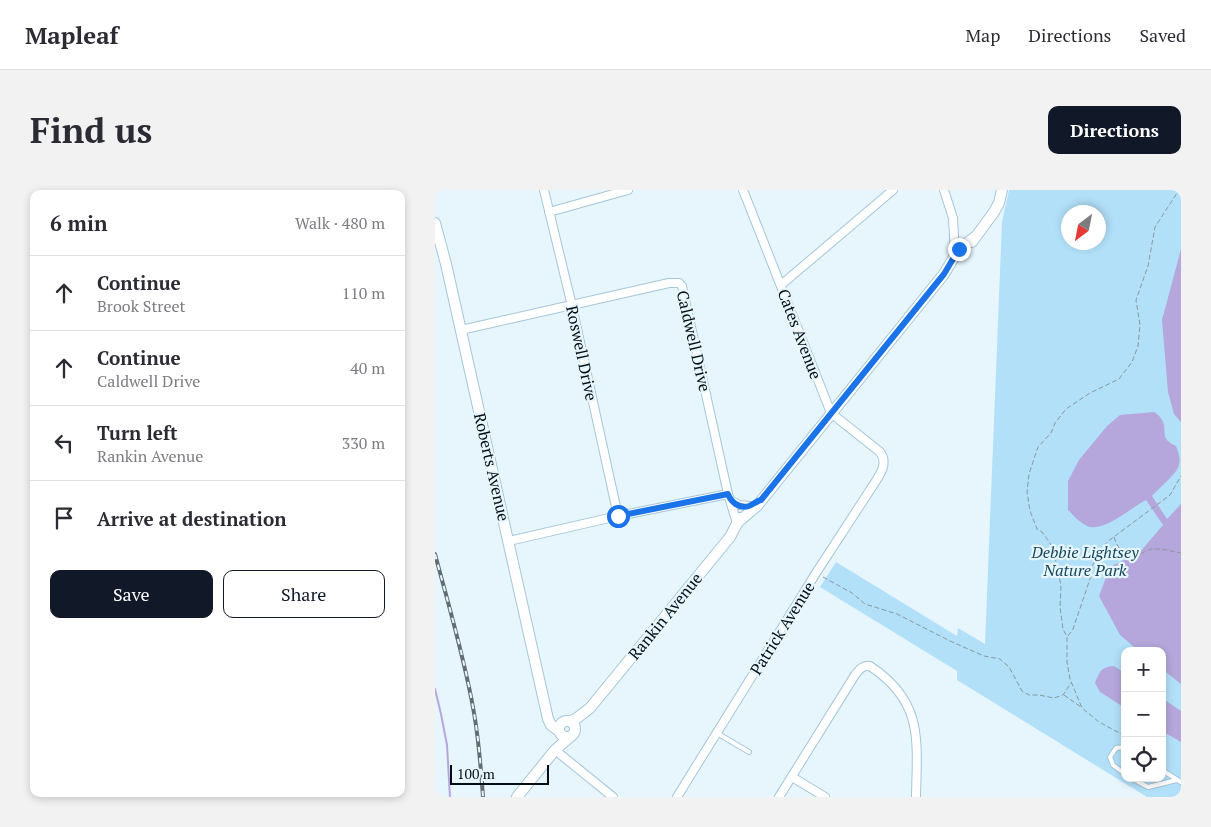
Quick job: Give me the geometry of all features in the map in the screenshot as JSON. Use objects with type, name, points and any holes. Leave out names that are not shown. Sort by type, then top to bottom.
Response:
[{"type":"street","name":"Roswell Drive","points":[[544,190],[572,306],[618,516]]},
{"type":"street","points":[[549,212],[628,190]]},
{"type":"street","name":"Cates Avenue","points":[[743,190],[831,413]]},
{"type":"street","points":[[781,285],[893,190]]},
{"type":"street","points":[[944,190],[953,218],[955,254]]},
{"type":"street","name":"Rankin Avenue","points":[[737,523],[757,506],[944,274],[959,249],[975,237],[994,212],[999,203],[1002,190]]},
{"type":"street","name":"Roberts Avenue","points":[[435,223],[446,264],[547,712],[566,730]]},
{"type":"street","name":"Caldwell Drive","points":[[461,330],[679,283],[682,286],[729,497],[737,523]]},
{"type":"street","name":"Patrick Avenue","points":[[677,797],[816,573],[879,477],[884,459],[880,452],[831,413]]},
{"type":"street","points":[[509,541],[618,516],[729,497],[739,506],[750,506]]},
{"type":"street","name":"Rankin Avenue","points":[[566,730],[590,708],[730,537],[743,513],[750,506],[761,500]]},
{"type":"street","points":[[779,797],[855,675],[863,666],[870,666],[887,679],[904,700],[913,718],[917,744],[916,797]]},
{"type":"street","points":[[517,797],[555,750],[566,730]]},
{"type":"street","points":[[555,750],[613,797]]},
{"type":"street","points":[[792,776],[825,797]]},
{"type":"lane","points":[[717,733],[749,752]]},
{"type":"lane","points":[[1121,747],[1116,748],[1110,757],[1113,765],[1121,771]]},
{"type":"lane","points":[[1166,773],[1179,781]]},
{"type":"lane","points":[[1139,782],[1148,787],[1179,781]]},
{"type":"path","points":[[1082,708],[1072,683],[1067,662],[1067,637],[1063,630],[1060,607],[1061,586],[1057,564],[1050,543],[1042,532],[1037,529],[1030,511],[1027,492],[1029,474],[1038,447],[1051,433],[1055,423],[1066,409],[1090,393],[1119,379],[1132,362],[1138,346],[1140,325],[1136,300],[1148,266],[1155,227],[1179,190]]},
{"type":"path","points":[[1067,637],[1073,629],[1091,576],[1093,564],[1107,542],[1170,495],[1181,476]]},
{"type":"path","points":[[1114,536],[1116,543],[1123,553],[1133,557],[1151,549],[1181,553]]},
{"type":"path","points":[[816,573],[852,593],[865,604],[897,614],[984,656],[1000,658],[1009,667],[1022,690],[1029,695],[1039,694],[1054,698],[1063,694],[1072,683]]},
{"type":"path","points":[[1063,694],[1099,722],[1121,734]]},
{"type":"green space","name":"Debbie Lightsey Nature Park","points":[[1009,190],[1181,190],[1181,797],[1147,797],[1123,782],[1166,782],[1166,647],[1121,647],[1121,781],[957,680],[957,671],[820,587],[836,562],[957,636],[958,628],[985,644],[1002,222]]},
{"type":"shaded area","points":[[1181,249],[1181,422],[1174,414],[1168,392],[1162,320]]},
{"type":"shaded area","points":[[1154,412],[1162,420],[1166,438],[1176,446],[1178,453],[1180,463],[1175,473],[1152,496],[1167,519],[1181,504],[1181,684],[1166,672],[1166,647],[1134,647],[1120,635],[1099,596],[1110,567],[1140,552],[1163,525],[1146,500],[1111,522],[1097,527],[1090,527],[1084,524],[1068,510],[1068,481],[1079,460],[1107,426],[1120,415]]},
{"type":"shaded area","points":[[1114,666],[1121,670],[1121,705],[1100,692],[1095,683],[1101,670]]},
{"type":"shaded area","points":[[1166,701],[1181,711],[1181,742],[1166,733]]},
{"type":"waterway","points":[[435,689],[447,745],[450,797]]},
{"type":"railway","points":[[435,554],[470,693],[479,744],[483,797]]},
{"type":"route","points":[[618,516],[728,494],[731,500],[739,506],[750,506],[761,500],[944,274],[959,249]]}]
